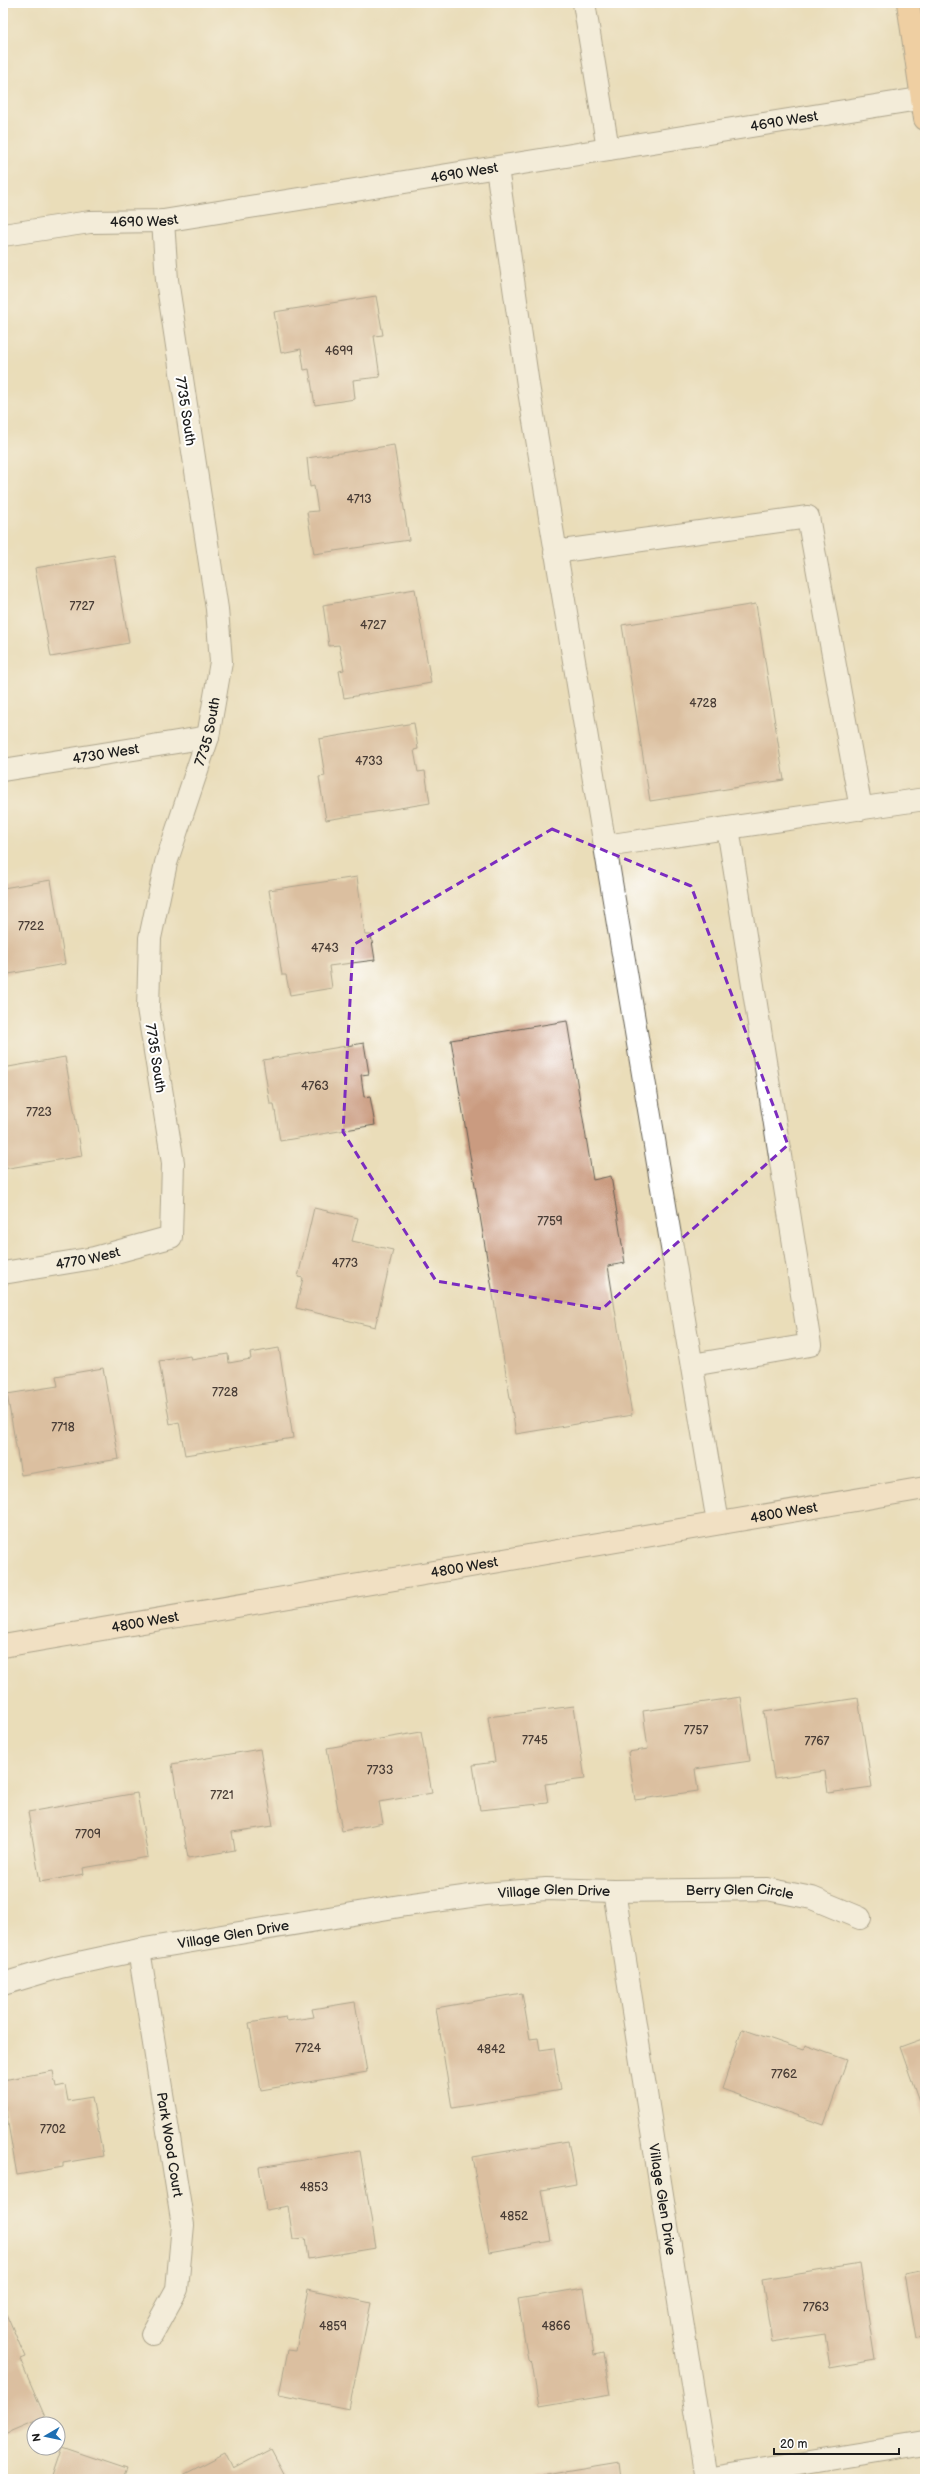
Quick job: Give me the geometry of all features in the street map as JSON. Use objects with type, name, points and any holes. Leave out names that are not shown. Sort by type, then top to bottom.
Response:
[{"type":"main road","points":[[908,3],[924,105]]},
{"type":"main road","name":"4800 West","points":[[3,1646],[925,1488]]},
{"type":"street","points":[[584,3],[608,149]]},
{"type":"street","name":"4690 West","points":[[3,235],[90,222],[163,221],[608,149],[924,105]]},
{"type":"street","points":[[497,168],[528,385],[555,552],[718,1523]]},
{"type":"street","name":"7735 South","points":[[163,221],[166,280],[216,609],[221,662],[208,737],[166,863],[150,938],[148,1008],[173,1162],[171,1237]]},
{"type":"street","points":[[555,552],[808,517],[861,809]]},
{"type":"street","name":"4730 West","points":[[3,770],[208,737]]},
{"type":"street","points":[[605,846],[925,799]]},
{"type":"street","points":[[692,1365],[810,1344],[728,828]]},
{"type":"street","name":"4770 West","points":[[3,1273],[94,1258],[171,1237]]},
{"type":"street","name":"Village Glen Drive","points":[[3,1984],[60,1967],[139,1950],[485,1894],[546,1889],[614,1891],[707,2479]]},
{"type":"street","name":"Berry Glen Circle","points":[[614,1891],[767,1889],[812,1898],[860,1918]]},
{"type":"street","name":"Park Wood Court","points":[[139,1950],[183,2225],[177,2289],[152,2334]]},
{"type":"street","points":[[707,2479],[925,2443]]},
{"type":"highlighted area","points":[[552,829],[691,886],[788,1145],[602,1309],[436,1281],[343,1132],[353,945]]},
{"type":"building","points":[[376,296],[383,335],[374,336],[380,377],[353,380],[355,399],[315,405],[309,369],[304,370],[301,349],[281,353],[274,312]]},
{"type":"building","points":[[394,445],[409,540],[314,554],[307,512],[318,511],[314,486],[310,487],[307,458]]},
{"type":"building","points":[[114,555],[129,643],[51,657],[35,568]]},
{"type":"building","points":[[415,589],[431,683],[344,698],[339,671],[344,670],[339,645],[329,646],[323,605]]},
{"type":"building","points":[[756,604],[784,780],[650,801],[622,625]]},
{"type":"building","points":[[414,723],[418,749],[414,750],[418,772],[425,771],[430,803],[326,820],[319,777],[325,776],[319,739]]},
{"type":"building","points":[[357,877],[365,935],[371,935],[375,960],[329,966],[332,988],[290,995],[286,975],[282,975],[269,890]]},
{"type":"building","points":[[51,880],[65,964],[3,975],[3,888]]},
{"type":"building","points":[[567,1021],[593,1180],[611,1176],[625,1263],[608,1266],[632,1415],[516,1434],[451,1040]]},
{"type":"building","points":[[364,1043],[369,1074],[361,1075],[364,1097],[370,1096],[375,1125],[280,1141],[274,1104],[270,1104],[263,1060]]},
{"type":"building","points":[[65,1057],[82,1156],[3,1169],[3,1068]]},
{"type":"building","points":[[314,1208],[358,1218],[352,1241],[393,1250],[375,1327],[296,1308],[303,1278],[298,1277]]},
{"type":"building","points":[[279,1348],[293,1438],[185,1455],[179,1422],[170,1424],[159,1361],[190,1356],[191,1360],[228,1354],[229,1363],[251,1359],[250,1353]]},
{"type":"building","points":[[103,1368],[119,1459],[21,1475],[7,1394],[58,1386],[56,1376]]},
{"type":"building","points":[[741,1697],[750,1761],[695,1769],[698,1791],[635,1800],[628,1752],[648,1749],[643,1711]]},
{"type":"building","points":[[858,1698],[872,1787],[828,1793],[825,1771],[774,1778],[764,1712]]},
{"type":"building","points":[[574,1706],[585,1779],[545,1784],[548,1803],[480,1810],[473,1765],[495,1762],[488,1717]]},
{"type":"building","points":[[421,1732],[432,1793],[379,1802],[383,1823],[342,1831],[327,1748]]},
{"type":"building","points":[[260,1749],[273,1826],[232,1832],[235,1850],[188,1858],[172,1764]]},
{"type":"building","points":[[137,1793],[148,1857],[83,1868],[84,1874],[40,1882],[28,1812]]},
{"type":"building","points":[[522,1993],[530,2039],[538,2038],[540,2050],[554,2048],[561,2090],[452,2108],[436,2008]]},
{"type":"building","points":[[355,2002],[367,2072],[261,2090],[249,2023],[286,2017],[287,2021],[314,2017],[312,2009]]},
{"type":"building","points":[[742,2029],[803,2050],[805,2045],[847,2060],[824,2125],[722,2089]]},
{"type":"building","points":[[925,2038],[925,2118],[900,2047]]},
{"type":"building","points":[[53,2071],[56,2087],[65,2085],[68,2101],[92,2097],[103,2156],[63,2163],[63,2167],[17,2175],[3,2095],[3,2080]]},
{"type":"building","points":[[568,2141],[576,2184],[542,2190],[551,2241],[489,2252],[472,2157]]},
{"type":"building","points":[[360,2151],[376,2248],[308,2259],[305,2238],[293,2239],[288,2206],[266,2210],[259,2167]]},
{"type":"building","points":[[860,2264],[875,2360],[830,2368],[825,2334],[772,2342],[762,2280]]},
{"type":"building","points":[[925,2270],[925,2338],[916,2339],[905,2274]]},
{"type":"building","points":[[584,2288],[594,2355],[603,2353],[610,2395],[539,2407],[532,2364],[528,2360],[518,2299]]},
{"type":"building","points":[[308,2289],[371,2303],[349,2409],[279,2395],[288,2350],[296,2351]]},
{"type":"building","points":[[7,2315],[25,2357],[20,2359],[45,2416],[26,2416],[26,2425],[3,2435],[3,2316]]},
{"type":"building","points":[[66,2448],[127,2469],[123,2479],[51,2479],[59,2456],[66,2456]]},
{"type":"building","points":[[271,2449],[287,2479],[185,2479],[183,2475],[225,2453],[233,2469]]},
{"type":"building","points":[[619,2463],[621,2479],[534,2479],[534,2477]]}]
